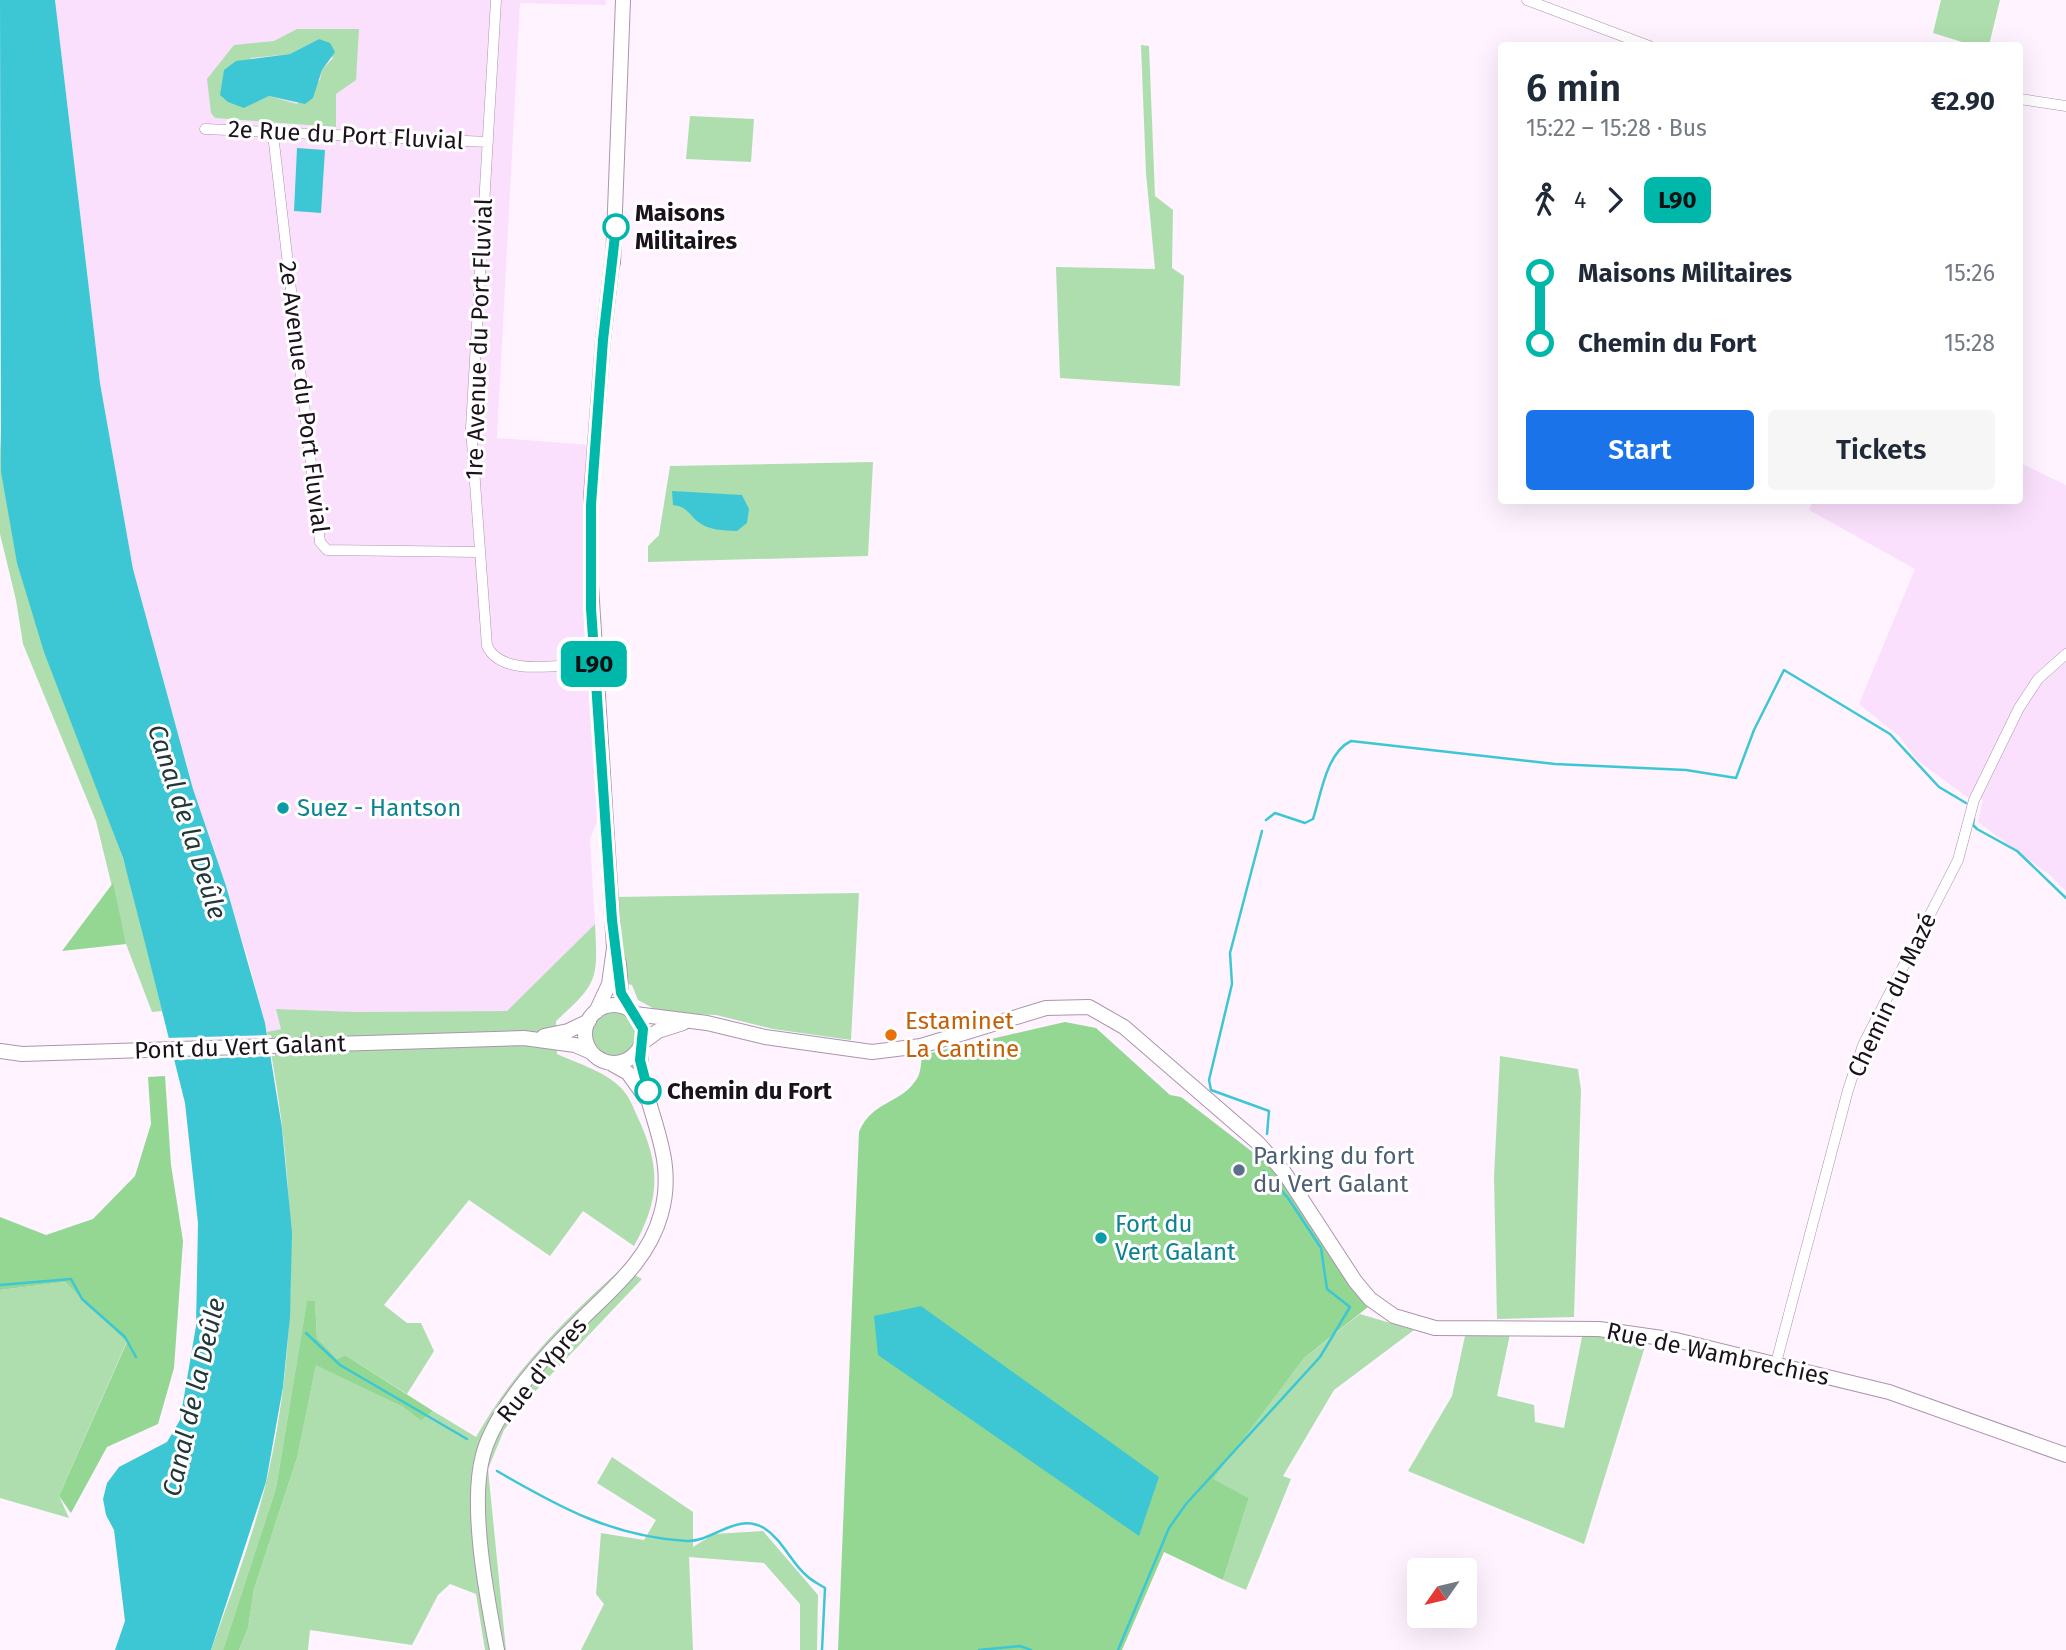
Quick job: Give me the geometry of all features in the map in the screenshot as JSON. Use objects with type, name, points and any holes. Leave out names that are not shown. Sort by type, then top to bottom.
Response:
[{"type":"main road","points":[[620,0],[620,85],[613,254],[614,314],[601,382],[591,505],[592,565],[594,664],[612,920],[621,993],[642,1025],[641,1045]]},
{"type":"main road","points":[[592,565],[601,624],[607,736],[603,791]]},
{"type":"main road","points":[[591,1052],[585,1037],[592,1017],[606,995],[612,970],[612,920]]},
{"type":"main road","points":[[524,1038],[568,1031],[610,1006],[632,1012]]},
{"type":"main road","name":"Rue de Wambrechies","points":[[632,1012],[698,1022],[765,1037],[880,1052],[930,1043],[1045,1008],[1084,1006],[1102,1012],[1124,1027],[1272,1158],[1364,1293],[1387,1312],[1407,1322],[1452,1329],[1620,1330],[1776,1363],[1902,1396],[2066,1455]]},
{"type":"main road","points":[[524,1038],[575,1045],[610,1063],[629,1060],[641,1045],[663,1029],[698,1022]]},
{"type":"main road","name":"Pont du Vert Galant","points":[[0,1051],[22,1054],[524,1038]]},
{"type":"main road","name":"Rue d'Ypres","points":[[497,1650],[479,1514],[478,1482],[483,1454],[496,1425],[538,1368],[628,1274],[650,1242],[662,1211],[667,1176],[663,1143],[653,1112],[641,1045]]},
{"type":"main road","points":[[0,1057],[22,1054]]},
{"type":"main road","name":"Rue d'Ypres","points":[[610,1063],[631,1077],[653,1112]]},
{"type":"street","name":"1re Avenue du Port Fluvial","points":[[496,0],[471,428],[487,646],[491,656],[509,665],[594,664]]},
{"type":"street","points":[[1527,0],[1638,42]]},
{"type":"street","points":[[2023,99],[2066,106]]},
{"type":"street","name":"2e Rue du Port Fluvial","points":[[205,129],[488,142]]},
{"type":"street","name":"2e Avenue du Port Fluvial","points":[[273,134],[320,542],[327,550],[478,552]]},
{"type":"street","name":"Chemin du Mazé","points":[[1776,1363],[1848,1090],[1863,1045],[1958,860],[1974,800],[2019,708],[2034,684],[2066,654]]},
{"type":"shaded area","points":[[55,0],[605,0],[606,5],[520,3],[497,438],[590,445],[600,815],[590,839],[595,924],[507,1011],[357,1012],[277,1009],[281,1029],[267,1032],[247,955],[193,789],[133,569],[100,383]]},
{"type":"shaded area","points":[[2023,464],[2066,485],[2066,891],[2051,876],[1978,822],[1983,799],[1967,797],[1917,760],[1900,737],[1859,704],[1915,569],[1809,510],[1811,504],[2023,504]]},
{"type":"green space","points":[[1941,0],[2000,0],[1990,42],[1962,42],[1933,33]]},
{"type":"green space","points":[[297,29],[359,29],[356,80],[336,94],[336,127],[215,118],[211,113],[207,79],[234,45],[274,41]],"holes":[[[319,39],[333,58],[322,70],[320,80],[297,104],[269,96],[244,108],[251,58],[290,54]]]},
{"type":"green space","points":[[1141,45],[1149,46],[1155,196],[1173,210],[1172,268],[1184,276],[1180,386],[1060,378],[1056,267],[1155,269],[1146,173]]},
{"type":"green space","points":[[690,116],[754,119],[751,162],[686,159]]},
{"type":"green space","points":[[0,432],[5,488],[14,542],[28,596],[44,648],[122,856],[139,913],[162,1011],[152,1012],[126,944],[96,821],[23,644],[16,600],[0,534]]},
{"type":"green space","points":[[873,462],[868,556],[648,562],[648,546],[659,535],[670,466]]},
{"type":"green space","points":[[113,883],[126,944],[62,951]]},
{"type":"green space","points":[[859,893],[851,1040],[773,1029],[716,1015],[662,1013],[638,1000],[632,985],[624,983],[616,897]]},
{"type":"green space","points":[[595,924],[595,969],[588,988],[556,1021],[557,1054],[610,1078],[630,1100],[651,1152],[654,1168],[653,1198],[643,1229],[634,1246],[583,1211],[550,1256],[469,1200],[384,1305],[407,1323],[421,1323],[434,1351],[407,1394],[345,1355],[337,1359],[317,1338],[315,1302],[307,1302],[276,1488],[223,1650],[211,1650],[267,1479],[285,1368],[290,1312],[289,1199],[277,1087],[267,1032],[281,1029],[276,1009],[357,1012],[507,1011]]},
{"type":"green space","points":[[614,1012],[631,1018],[637,1035],[631,1052],[614,1058],[597,1052],[591,1035],[597,1018]]},
{"type":"green space","points":[[1065,1022],[1096,1028],[1170,1095],[1181,1097],[1276,1170],[1368,1307],[1304,1358],[1213,1479],[1249,1498],[1223,1580],[1164,1552],[1122,1650],[838,1650],[859,1132],[872,1113],[911,1086],[919,1075],[922,1055]]},
{"type":"green space","points":[[1500,1056],[1578,1069],[1581,1090],[1574,1317],[1497,1319],[1494,1177]]},
{"type":"green space","points":[[165,1076],[171,1165],[183,1241],[174,1368],[158,1424],[107,1447],[71,1513],[59,1496],[127,1342],[65,1282],[0,1290],[0,1217],[46,1235],[93,1219],[135,1176],[151,1124],[148,1077]]},
{"type":"green space","points":[[622,1268],[642,1279],[527,1400],[504,1430],[488,1469],[506,1650],[485,1650],[476,1594],[450,1584],[438,1595],[412,1645],[310,1630],[308,1650],[239,1650],[248,1628],[254,1589],[297,1458],[316,1364],[403,1407],[421,1421],[433,1411],[476,1437],[507,1390],[542,1346]]},
{"type":"green space","points":[[65,1282],[127,1341],[59,1496],[69,1518],[0,1498],[0,1290]]},
{"type":"green space","points":[[307,1301],[315,1301],[317,1338],[337,1359],[345,1355],[433,1411],[421,1421],[403,1407],[316,1365],[297,1458],[254,1589],[248,1628],[239,1650],[223,1650],[276,1488]]},
{"type":"green space","points":[[1360,1314],[1414,1330],[1334,1390],[1283,1476],[1291,1479],[1246,1590],[1223,1580],[1249,1498],[1212,1479],[1304,1358]]},
{"type":"green space","points":[[1583,1332],[1647,1340],[1584,1544],[1408,1471],[1452,1396],[1465,1336],[1510,1334],[1497,1396],[1534,1405],[1535,1422],[1564,1428]]},
{"type":"green space","points":[[612,1457],[693,1512],[693,1547],[714,1534],[763,1531],[818,1595],[817,1650],[800,1650],[800,1604],[764,1563],[689,1557],[693,1650],[581,1650],[604,1604],[596,1594],[601,1533],[644,1540],[656,1520],[597,1483]]},
{"type":"water","name":"Canal de la Deûle","points":[[0,0],[55,0],[100,383],[133,569],[193,789],[226,886],[265,1023],[282,1128],[292,1233],[290,1317],[283,1387],[266,1482],[211,1650],[115,1650],[125,1621],[114,1530],[106,1515],[103,1499],[107,1483],[119,1467],[167,1442],[180,1420],[196,1326],[198,1223],[185,1103],[123,858],[44,652],[17,563],[1,472]]},
{"type":"water","points":[[319,39],[330,43],[335,52],[322,70],[313,98],[305,104],[269,96],[244,108],[228,102],[220,95],[224,70],[236,61],[290,54]]},
{"type":"water","points":[[297,148],[325,150],[321,213],[294,211]]},
{"type":"water","points":[[672,491],[742,495],[749,509],[747,523],[737,531],[706,527],[684,509],[673,505]]},
{"type":"water","points":[[921,1306],[1159,1477],[1139,1536],[878,1355],[874,1316]]},
{"type":"pier","points":[[271,1035],[275,1056],[170,1060],[165,1038]]},
{"type":"waterway","points":[[1266,820],[1275,813],[1305,823],[1313,819],[1330,765],[1351,741],[1555,764],[1686,770],[1736,778],[1754,730],[1784,670],[1890,734],[1939,787],[1966,803]]},
{"type":"waterway","points":[[1974,818],[1973,825],[1977,829],[2017,851],[2066,898]]},
{"type":"waterway","points":[[1262,831],[1230,953],[1232,984],[1209,1080],[1211,1090],[1269,1111],[1267,1134]]},
{"type":"waterway","points":[[1118,1650],[1169,1528],[1186,1504],[1320,1357],[1350,1307],[1327,1289],[1321,1248],[1288,1198],[1264,1171]]},
{"type":"waterway","points":[[0,1285],[71,1279],[82,1299],[125,1337],[136,1357]]},
{"type":"waterway","points":[[306,1333],[340,1365],[467,1439]]},
{"type":"waterway","points":[[497,1471],[542,1497],[587,1518],[635,1533],[687,1541],[744,1523],[764,1528],[801,1571],[825,1588],[822,1650]]},
{"type":"waterway","points":[[979,1650],[1020,1646],[1031,1650]]},
{"type":"bus line","name":"L90","points":[[616,227],[608,282],[591,505],[591,608],[612,920],[621,993],[643,1029],[640,1060],[648,1091]]},
{"type":"place","name":"Maisons Militaires","points":[[616,227]]},
{"type":"place","name":"Suez - Hantson","points":[[283,808]]},
{"type":"place","name":"Estaminet La Cantine","points":[[891,1035]]},
{"type":"place","name":"Chemin du Fort","points":[[648,1091]]},
{"type":"place","name":"Parking du fort du Vert Galant","points":[[1239,1170]]},
{"type":"place","name":"Fort du Vert Galant","points":[[1101,1238]]}]
